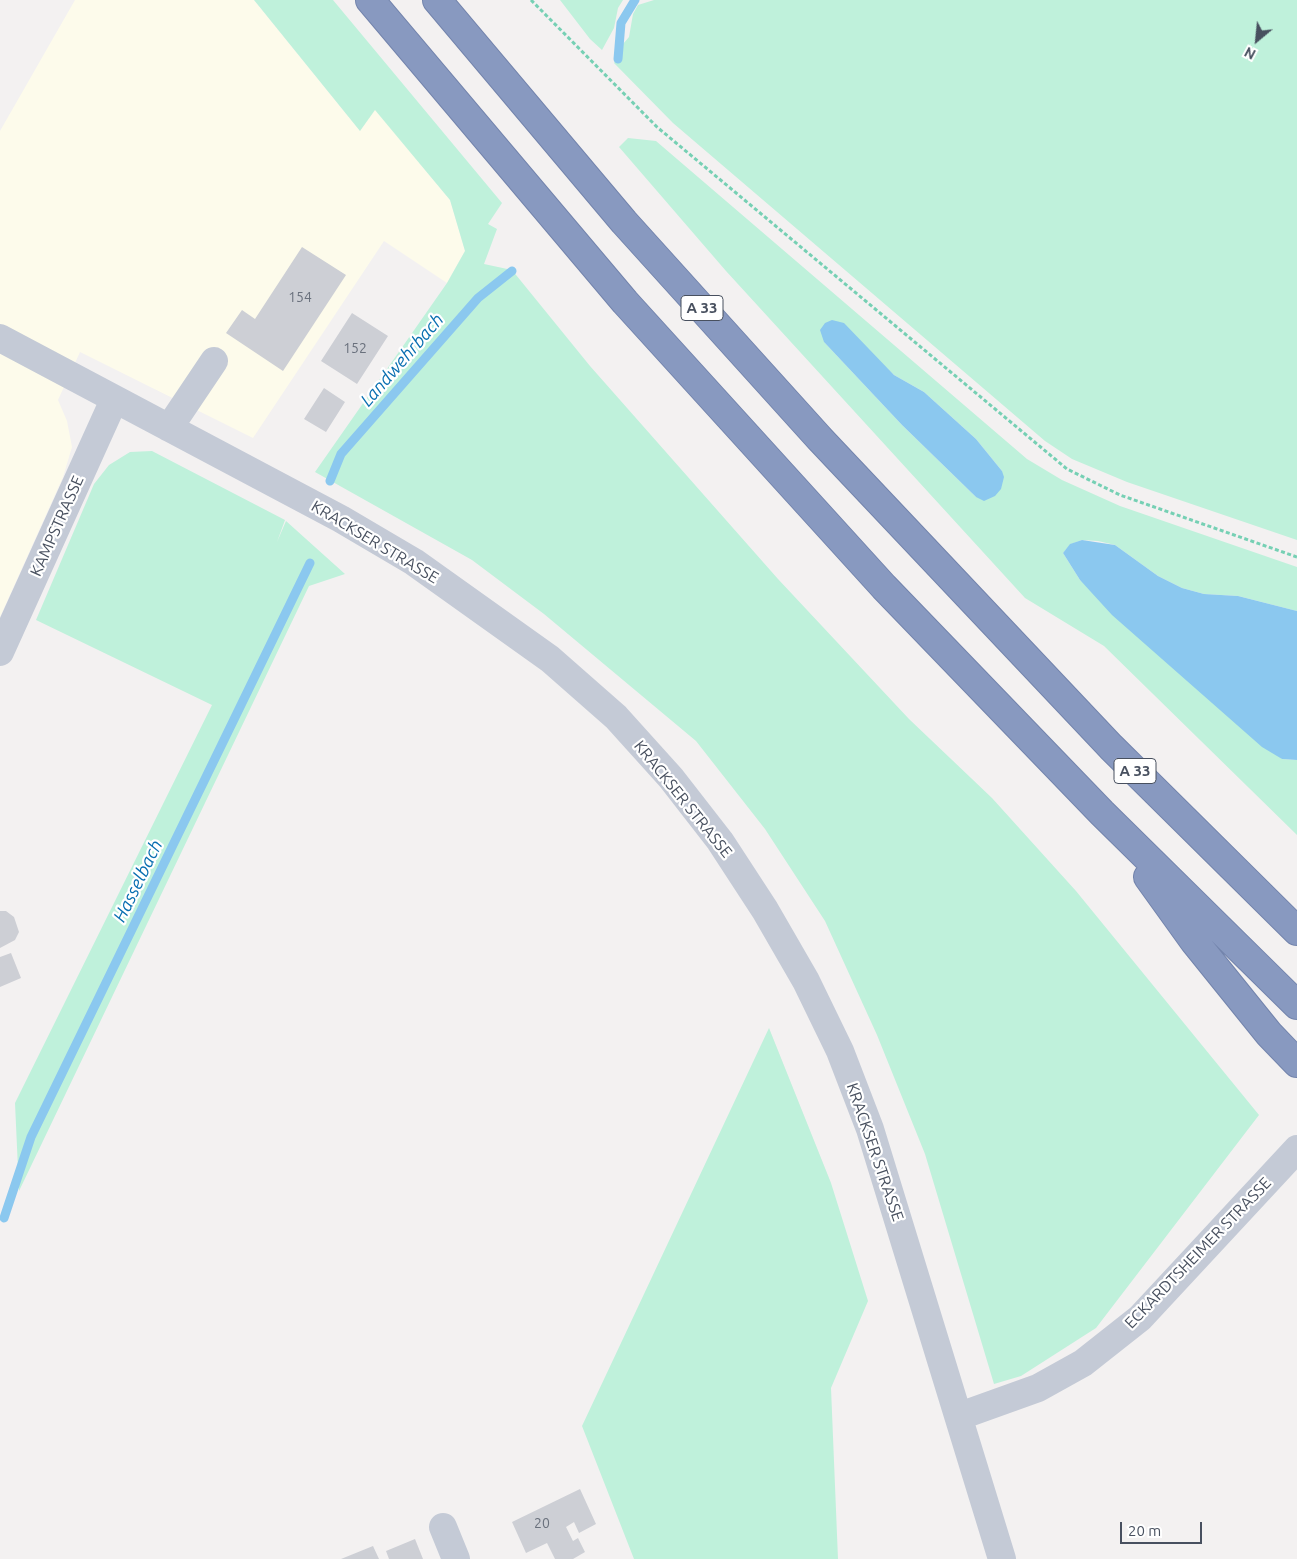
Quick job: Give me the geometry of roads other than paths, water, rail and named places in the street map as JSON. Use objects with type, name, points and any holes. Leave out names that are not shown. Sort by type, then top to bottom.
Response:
[{"type":"highway","points":[[370,0],[519,178],[677,360],[884,587],[1102,813],[1297,1005]]},
{"type":"highway","name":"A 33","points":[[437,0],[624,222],[820,439],[1111,747],[1297,931]]},
{"type":"highway","points":[[1102,813],[1194,941],[1269,1034],[1297,1064]]},
{"type":"street","name":"KRACKSER STRASSE","points":[[0,338],[341,519],[414,562],[550,659],[616,717],[677,786],[720,841],[765,910],[806,981],[840,1051],[870,1129],[960,1416],[1002,1559]]},
{"type":"street","points":[[169,428],[214,361]]},
{"type":"street","name":"KAMPSTRASSE","points":[[0,652],[114,400]]},
{"type":"street","name":"ECKARDTSHEIMER STRASSE","points":[[960,1416],[1038,1388],[1083,1363],[1140,1318],[1290,1156]]},
{"type":"street","points":[[443,1526],[456,1559]]},
{"type":"water","points":[[832,320],[844,323],[894,375],[924,392],[976,439],[1002,471],[1004,477],[1001,489],[995,496],[984,501],[976,497],[902,425],[824,342],[820,330],[825,323]]},
{"type":"water","points":[[1082,540],[1115,545],[1158,576],[1182,588],[1204,594],[1238,596],[1297,611],[1297,760],[1282,759],[1262,747],[1112,615],[1080,580],[1063,553],[1070,544]]},
{"type":"waterway","name":"Landwehrbach","points":[[618,59],[621,23],[635,0]]},
{"type":"waterway","name":"Landwehrbach","points":[[330,481],[341,454],[478,298],[512,271]]},
{"type":"waterway","name":"Hasselbach","points":[[4,1218],[31,1137],[310,563]]}]
